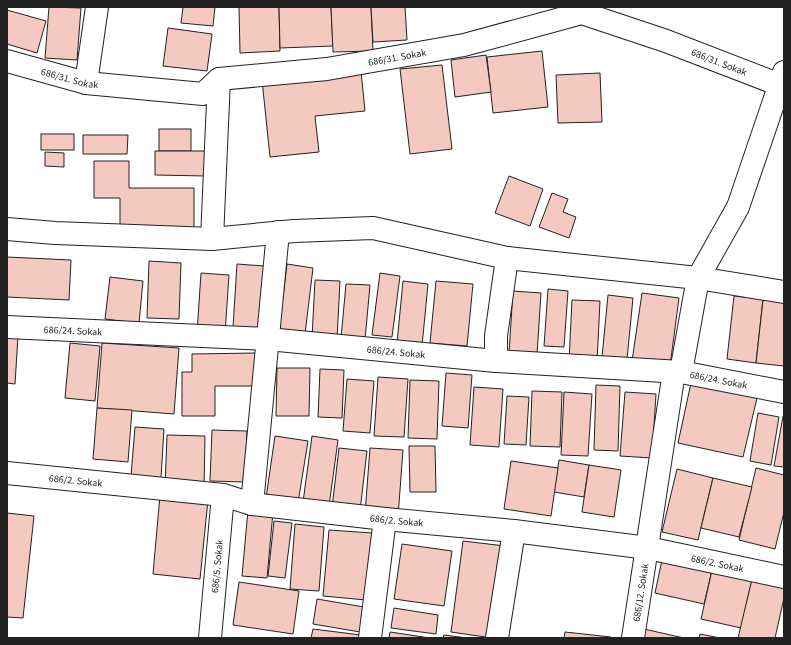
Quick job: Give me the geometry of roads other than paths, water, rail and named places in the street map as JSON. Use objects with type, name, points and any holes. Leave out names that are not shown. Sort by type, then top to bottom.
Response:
[{"type":"street","points":[[86,83],[97,7]]},
{"type":"street","name":"686/31. Sokak","points":[[7,61],[86,83],[203,94],[218,79],[327,69],[464,45],[582,13],[782,78]]},
{"type":"street","name":"686/12. Sokak","points":[[633,638],[678,372],[698,278],[738,207],[782,78]]},
{"type":"street","points":[[212,239],[218,79]]},
{"type":"street","points":[[7,229],[212,239],[278,232],[372,228],[507,258],[698,278],[784,292]]},
{"type":"street","points":[[7,239],[38,231]]},
{"type":"street","points":[[252,504],[278,232]]},
{"type":"street","points":[[496,361],[496,336],[507,258]]},
{"type":"street","name":"686/24. Sokak","points":[[7,327],[268,339],[496,361],[678,372],[784,392]]},
{"type":"street","name":"686/2. Sokak","points":[[7,473],[223,494],[252,504],[385,519],[514,531],[648,548],[784,577]]},
{"type":"street","name":"686/5. Sokak","points":[[210,638],[223,494]]},
{"type":"street","points":[[370,638],[385,519]]},
{"type":"street","points":[[497,638],[514,531]]}]
